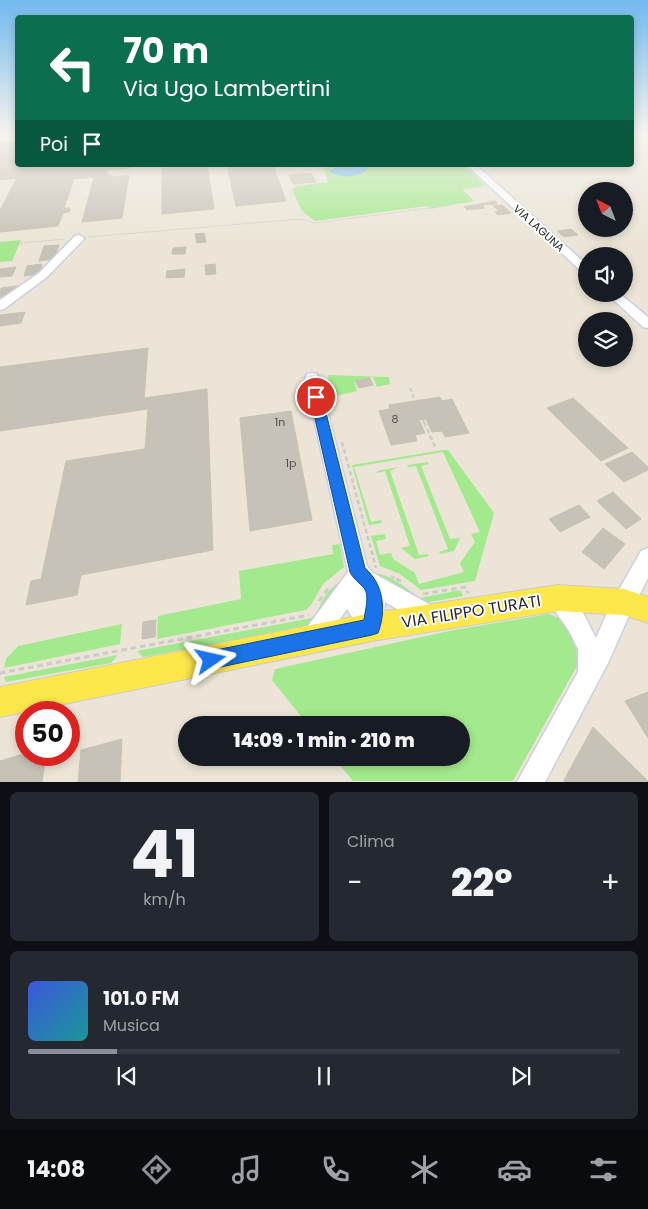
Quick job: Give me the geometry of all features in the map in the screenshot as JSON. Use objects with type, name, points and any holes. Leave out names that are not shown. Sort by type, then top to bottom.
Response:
[{"type":"main road","name":"VIA FILIPPO TURATI","points":[[0,702],[372,627],[558,598],[636,606]]},
{"type":"street","name":"VIA LAGUNA","points":[[477,170],[578,263]]},
{"type":"street","points":[[0,306],[43,275],[79,238]]},
{"type":"street","points":[[622,302],[648,324]]},
{"type":"street","points":[[312,378],[364,577],[354,600],[372,627]]},
{"type":"street","points":[[530,782],[589,672],[636,606],[648,558]]},
{"type":"street","points":[[364,577],[390,591],[407,605],[432,618]]},
{"type":"street","points":[[312,640],[329,618],[336,602],[364,577]]},
{"type":"street","points":[[558,598],[578,623],[590,648],[589,672]]},
{"type":"path","points":[[0,245],[300,219],[320,222],[429,208],[445,203],[452,193],[459,190],[493,185]]},
{"type":"path","points":[[410,388],[415,401]]},
{"type":"path","points":[[423,420],[436,449]]},
{"type":"path","points":[[340,436],[364,577],[405,584]]},
{"type":"path","points":[[318,604],[330,585]]},
{"type":"path","points":[[419,595],[466,587],[471,600]]},
{"type":"path","points":[[0,673],[310,615],[316,609]]},
{"type":"green space","points":[[324,170],[470,170],[485,185],[462,189],[474,201],[430,209],[427,206],[315,221],[302,211],[292,190],[297,186],[328,182]]},
{"type":"green space","points":[[21,240],[12,261],[0,262],[0,242]]},
{"type":"green space","points":[[328,375],[389,377],[390,384],[377,387],[373,377],[354,381],[357,391],[332,397]]},
{"type":"green space","points":[[448,450],[494,513],[475,581],[421,590],[400,574],[380,566],[371,536],[385,534],[386,539],[376,541],[380,555],[391,553],[393,559],[415,573],[419,584],[464,572],[460,563],[475,542],[471,534],[480,532],[443,452],[354,467],[371,522],[381,520],[382,523],[369,525],[352,465]]},
{"type":"green space","points":[[428,462],[429,464],[421,466],[450,539],[460,538],[454,551],[440,554],[439,552],[448,549],[416,466],[408,467],[407,465]]},
{"type":"green space","points":[[398,467],[390,471],[419,555],[428,554],[429,556],[415,559],[401,548],[410,546],[385,471],[377,473],[377,471]]},
{"type":"green space","points":[[340,544],[344,567],[323,584],[306,610],[157,639],[158,616],[241,599],[239,571],[333,554],[332,545]]},
{"type":"green space","points":[[370,573],[377,573],[390,578],[420,598],[460,590],[463,596],[424,603],[410,599],[395,585]]},
{"type":"green space","points":[[348,577],[310,626],[143,657],[137,651],[312,618],[329,590]]},
{"type":"green space","points":[[549,614],[573,629],[579,639],[580,654],[578,664],[513,781],[353,781],[341,766],[470,766],[470,716],[301,716],[272,680],[275,669],[454,630]]},
{"type":"green space","points":[[122,624],[120,644],[4,668],[6,659],[18,646]]},
{"type":"green space","points":[[118,655],[111,663],[6,682],[4,677]]},
{"type":"water","points":[[366,170],[354,176],[333,174],[329,171]]},
{"type":"building","points":[[0,170],[108,170],[107,176],[111,175],[110,177],[129,176],[122,218],[82,222],[94,177],[74,179],[64,208],[70,208],[69,212],[63,213],[58,226],[0,232],[0,210],[17,178],[0,180]]},
{"type":"building","points":[[162,170],[208,170],[214,209],[162,214]]},
{"type":"building","points":[[228,170],[275,170],[286,201],[236,206]]},
{"type":"building","points":[[311,173],[316,182],[293,184],[289,175]]},
{"type":"building","points":[[495,201],[497,204],[482,205],[485,208],[467,210],[464,207]]},
{"type":"building","points":[[502,205],[511,213],[498,215],[495,212],[499,211],[493,206]]},
{"type":"building","points":[[571,229],[578,235],[564,237],[557,231]]},
{"type":"building","points":[[204,233],[206,242],[197,243],[195,234]]},
{"type":"building","points":[[59,245],[54,259],[39,261],[44,246]]},
{"type":"building","points":[[186,247],[185,254],[172,254],[173,248]]},
{"type":"building","points":[[42,264],[40,274],[24,276],[27,266]]},
{"type":"building","points":[[215,264],[216,274],[206,275],[205,265]]},
{"type":"building","points":[[16,267],[12,276],[0,277],[0,269]]},
{"type":"building","points":[[185,269],[184,277],[166,278],[167,271]]},
{"type":"building","points":[[18,286],[13,296],[0,297],[1,288]]},
{"type":"building","points":[[25,312],[21,323],[0,326],[0,315]]},
{"type":"building","points":[[148,348],[144,398],[207,389],[213,550],[81,575],[77,595],[26,605],[31,581],[41,579],[66,461],[145,449],[148,409],[0,431],[0,367]]},
{"type":"building","points":[[370,378],[373,385],[359,388],[355,381]]},
{"type":"building","points":[[440,397],[442,401],[452,399],[469,433],[445,437],[442,431],[432,432],[426,419],[419,420],[425,433],[415,435],[417,441],[391,445],[379,411],[390,409],[389,405]]},
{"type":"building","points":[[573,398],[628,448],[601,461],[547,408]]},
{"type":"building","points":[[291,411],[312,520],[250,531],[240,418]]},
{"type":"building","points":[[632,452],[648,467],[648,470],[624,482],[605,464]]},
{"type":"building","points":[[613,492],[641,519],[626,529],[597,501]]},
{"type":"building","points":[[579,505],[590,517],[560,532],[549,519]]},
{"type":"building","points":[[603,528],[625,544],[604,569],[582,552]]},
{"type":"building","points":[[156,620],[155,637],[142,639],[143,622]]},
{"type":"building","points":[[648,692],[648,738],[625,701]]},
{"type":"building","points":[[593,727],[648,782],[565,782],[564,780]]},
{"type":"building","points":[[122,739],[120,782],[78,782],[81,750]]},
{"type":"building","points":[[15,756],[15,766],[44,766],[42,782],[0,782],[0,761]]},
{"type":"route","points":[[211,660],[372,627],[375,595],[369,582],[358,572],[316,397]]}]
